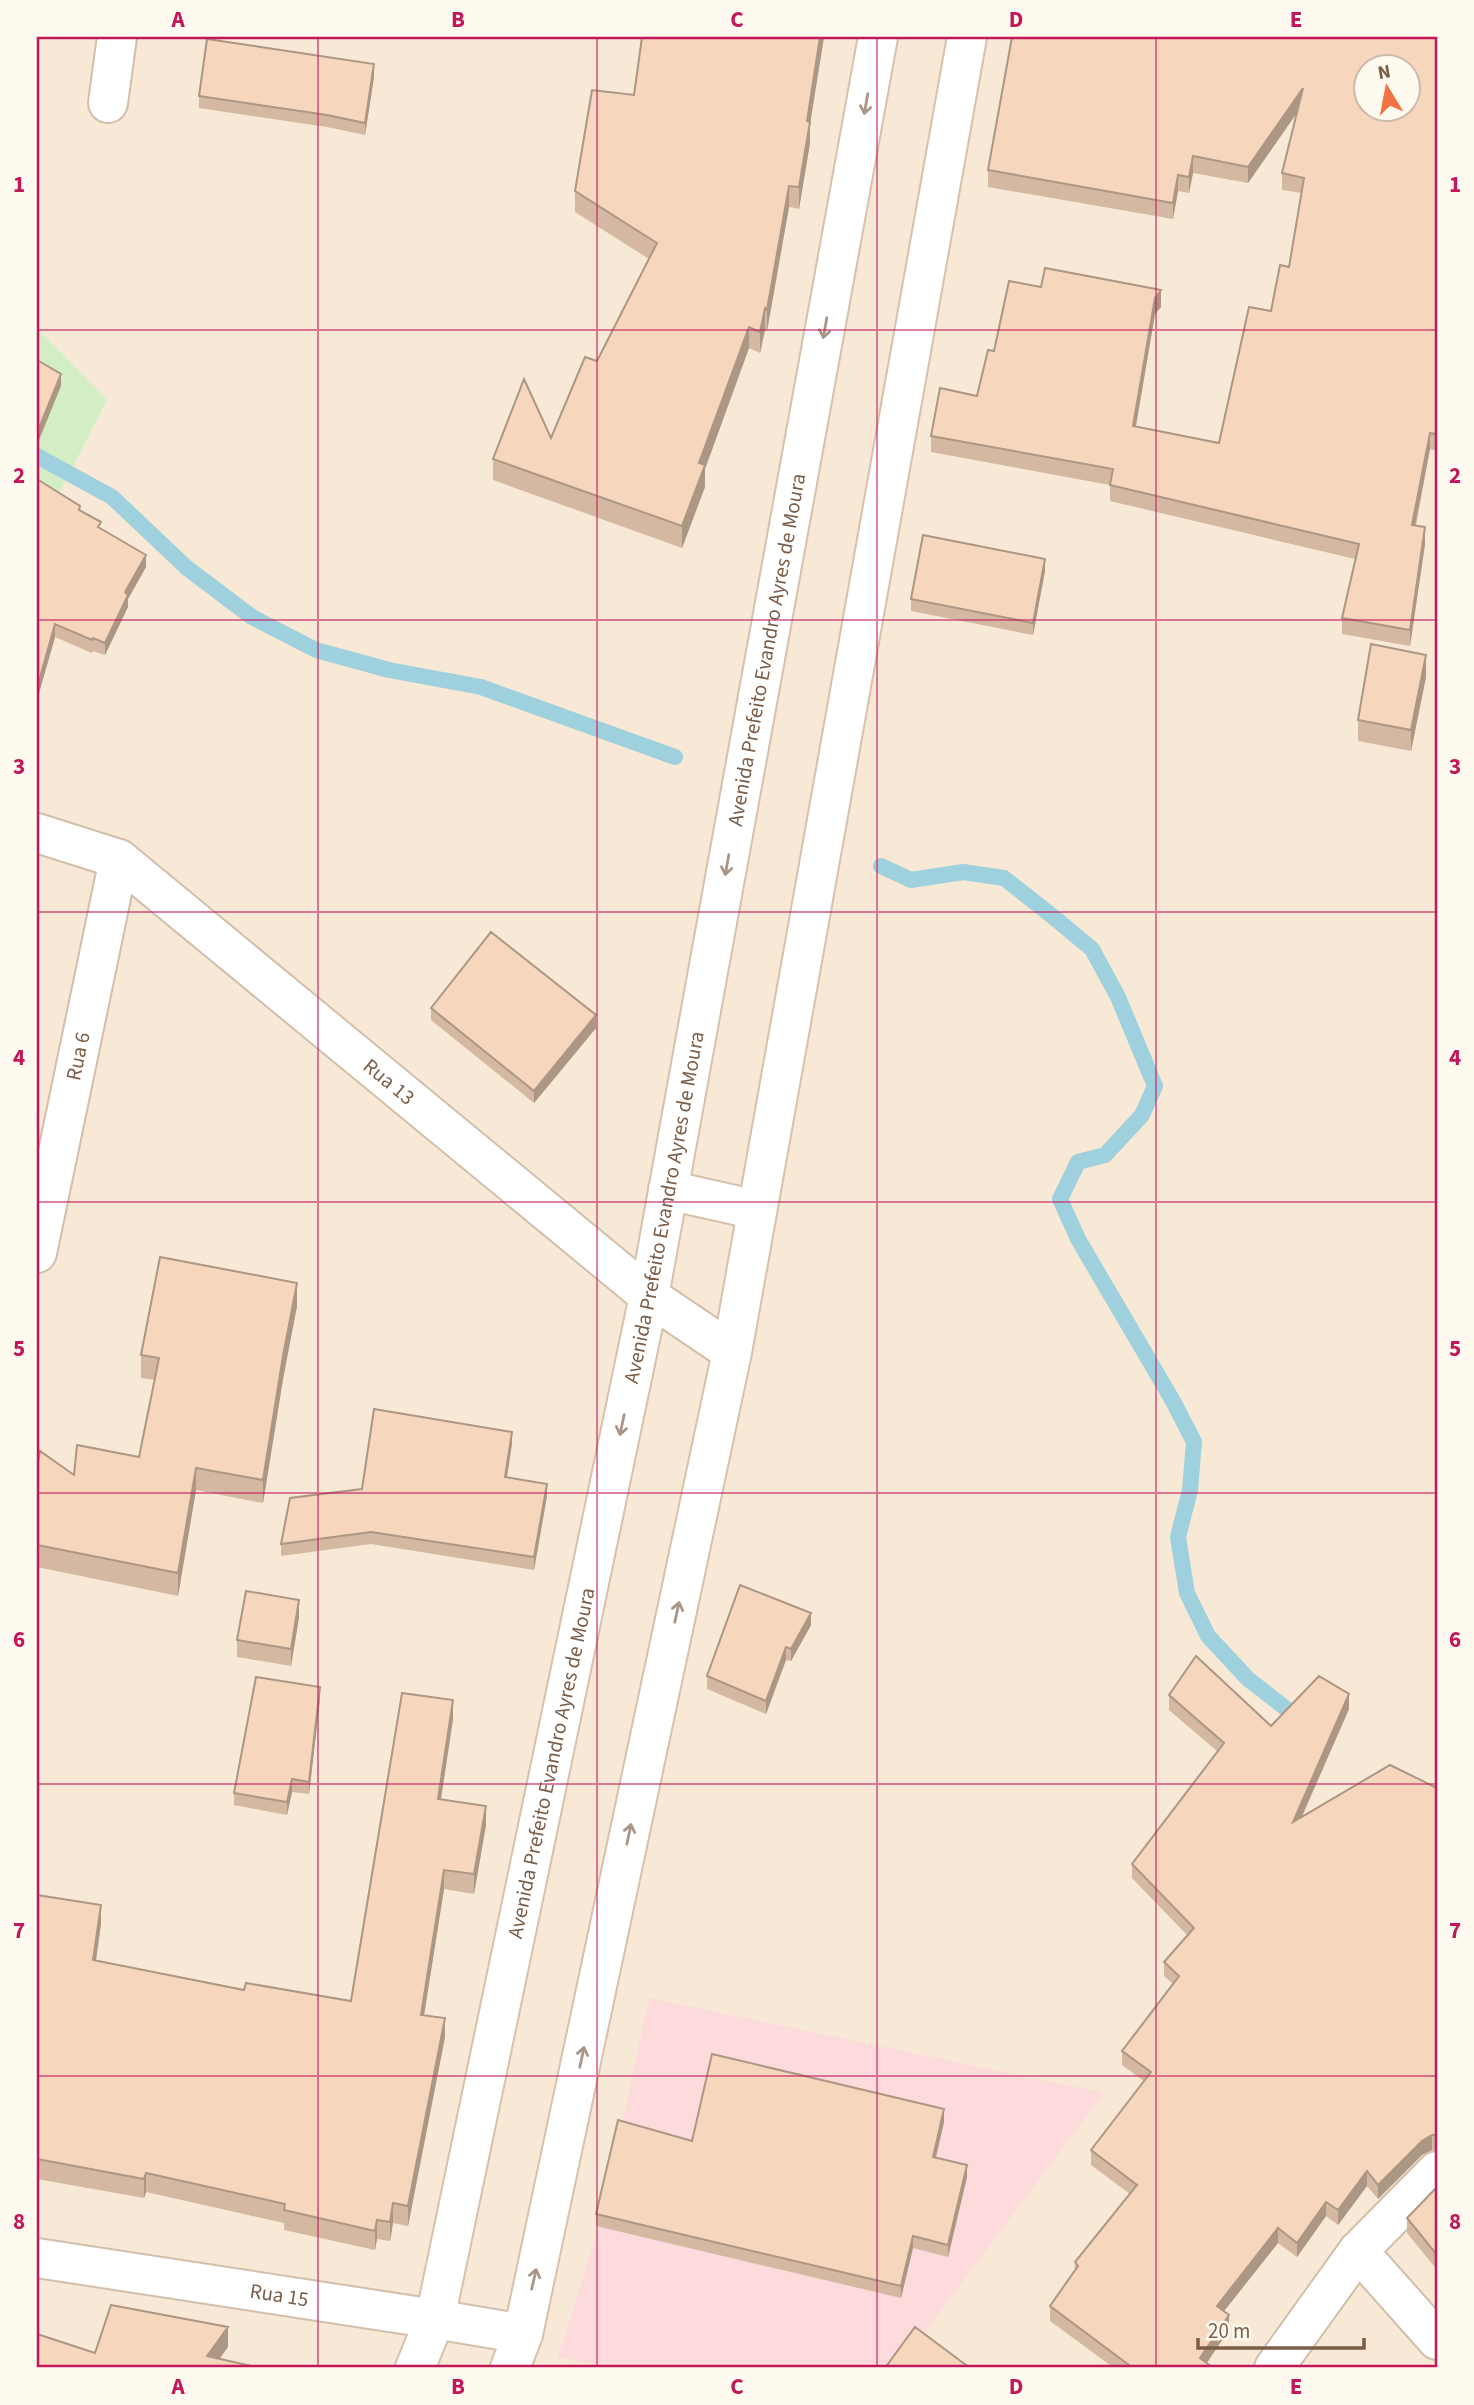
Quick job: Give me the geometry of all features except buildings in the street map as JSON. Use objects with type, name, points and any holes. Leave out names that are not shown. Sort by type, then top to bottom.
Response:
[{"type":"street","points":[[108,103],[117,37]]},
{"type":"street","name":"Avenida Prefeito Evandro Ayres de Moura","points":[[415,2368],[435,2319],[649,1296],[878,37]]},
{"type":"street","points":[[516,2351],[732,1352],[967,37]]},
{"type":"street","name":"Rua 13","points":[[37,834],[119,859],[649,1296],[732,1352]]},
{"type":"street","name":"Rua 6","points":[[37,1253],[119,859]]},
{"type":"street","points":[[668,1190],[757,1210]]},
{"type":"street","points":[[1274,2368],[1358,2251],[1437,2171]]},
{"type":"street","points":[[1358,2251],[1437,2340]]},
{"type":"street","name":"Rua 15","points":[[37,2258],[435,2319],[516,2351]]},
{"type":"shaded area","points":[[37,37],[1437,37],[1437,2368],[37,2368],[37,537],[107,400],[37,328]]},
{"type":"shaded area","points":[[649,1998],[1104,2093],[898,2368],[614,2368],[558,2357],[603,2214]]},
{"type":"green space","points":[[37,328],[107,400],[37,537]]},
{"type":"waterway","points":[[37,456],[112,497],[187,568],[252,617],[316,650],[389,670],[481,687],[675,757]]},
{"type":"waterway","points":[[881,866],[911,880],[963,872],[1004,878],[1092,949],[1118,997],[1155,1086],[1142,1115],[1105,1155],[1078,1162],[1060,1199],[1078,1239],[1173,1401],[1194,1442],[1190,1490],[1178,1537],[1187,1593],[1208,1636],[1248,1679],[1302,1721]]}]
